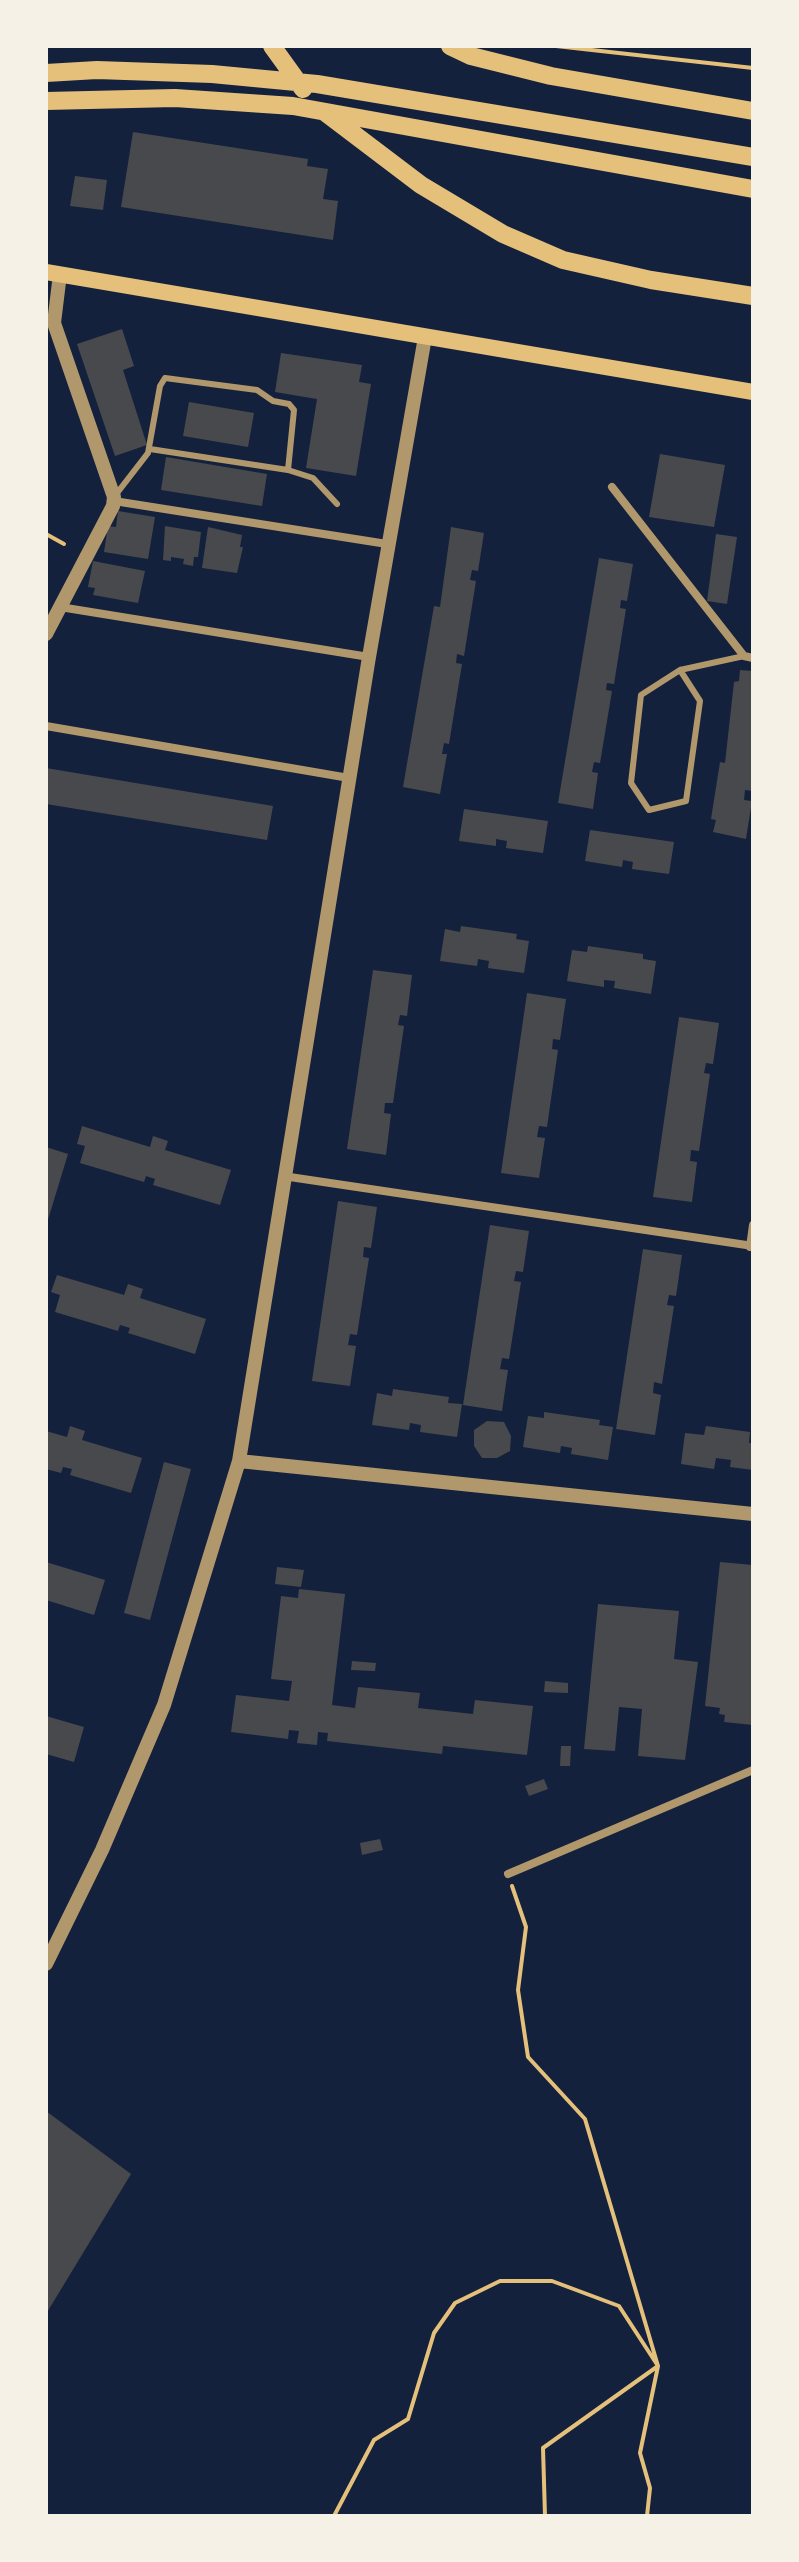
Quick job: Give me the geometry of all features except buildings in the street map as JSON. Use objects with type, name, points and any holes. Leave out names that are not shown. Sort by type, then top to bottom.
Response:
[{"type":"highway","points":[[272,46],[313,103],[421,185],[503,234],[563,260],[651,280],[753,296]]},
{"type":"highway","points":[[450,46],[471,56],[551,76],[753,111]]},
{"type":"highway","points":[[46,73],[97,70],[198,74],[317,84],[753,157]]},
{"type":"highway","points":[[46,101],[175,98],[293,106],[753,189]]},
{"type":"main road","points":[[53,273],[753,392]]},
{"type":"street","points":[[46,634],[114,499],[54,323],[53,273]]},
{"type":"street","points":[[46,1964],[102,1850],[164,1705],[239,1461],[387,544],[425,337]]},
{"type":"street","points":[[612,487],[749,657]]},
{"type":"street","points":[[114,499],[387,544]]},
{"type":"street","points":[[60,607],[369,657]]},
{"type":"street","points":[[46,726],[349,778]]},
{"type":"street","points":[[283,1176],[752,1247],[753,1225]]},
{"type":"street","points":[[239,1461],[753,1514]]},
{"type":"street","points":[[508,1874],[753,1770]]},
{"type":"lane","points":[[114,499],[150,449],[160,386],[165,378],[257,390],[273,401],[293,406],[295,417],[288,470]]},
{"type":"lane","points":[[150,449],[288,470],[317,481],[337,504]]},
{"type":"lane","points":[[680,670],[700,701],[686,801],[649,810],[631,783],[641,695],[680,670],[749,657]]},
{"type":"path","points":[[556,46],[753,68]]},
{"type":"path","points":[[46,534],[64,544]]},
{"type":"path","points":[[508,1874],[526,1927],[518,1990],[528,2057],[585,2119],[658,2366],[640,2453],[650,2488],[647,2516]]},
{"type":"path","points":[[334,2516],[374,2440],[408,2419],[434,2333],[455,2303],[500,2281],[552,2281],[619,2306],[658,2366]]},
{"type":"path","points":[[545,2516],[543,2448],[658,2366]]}]
